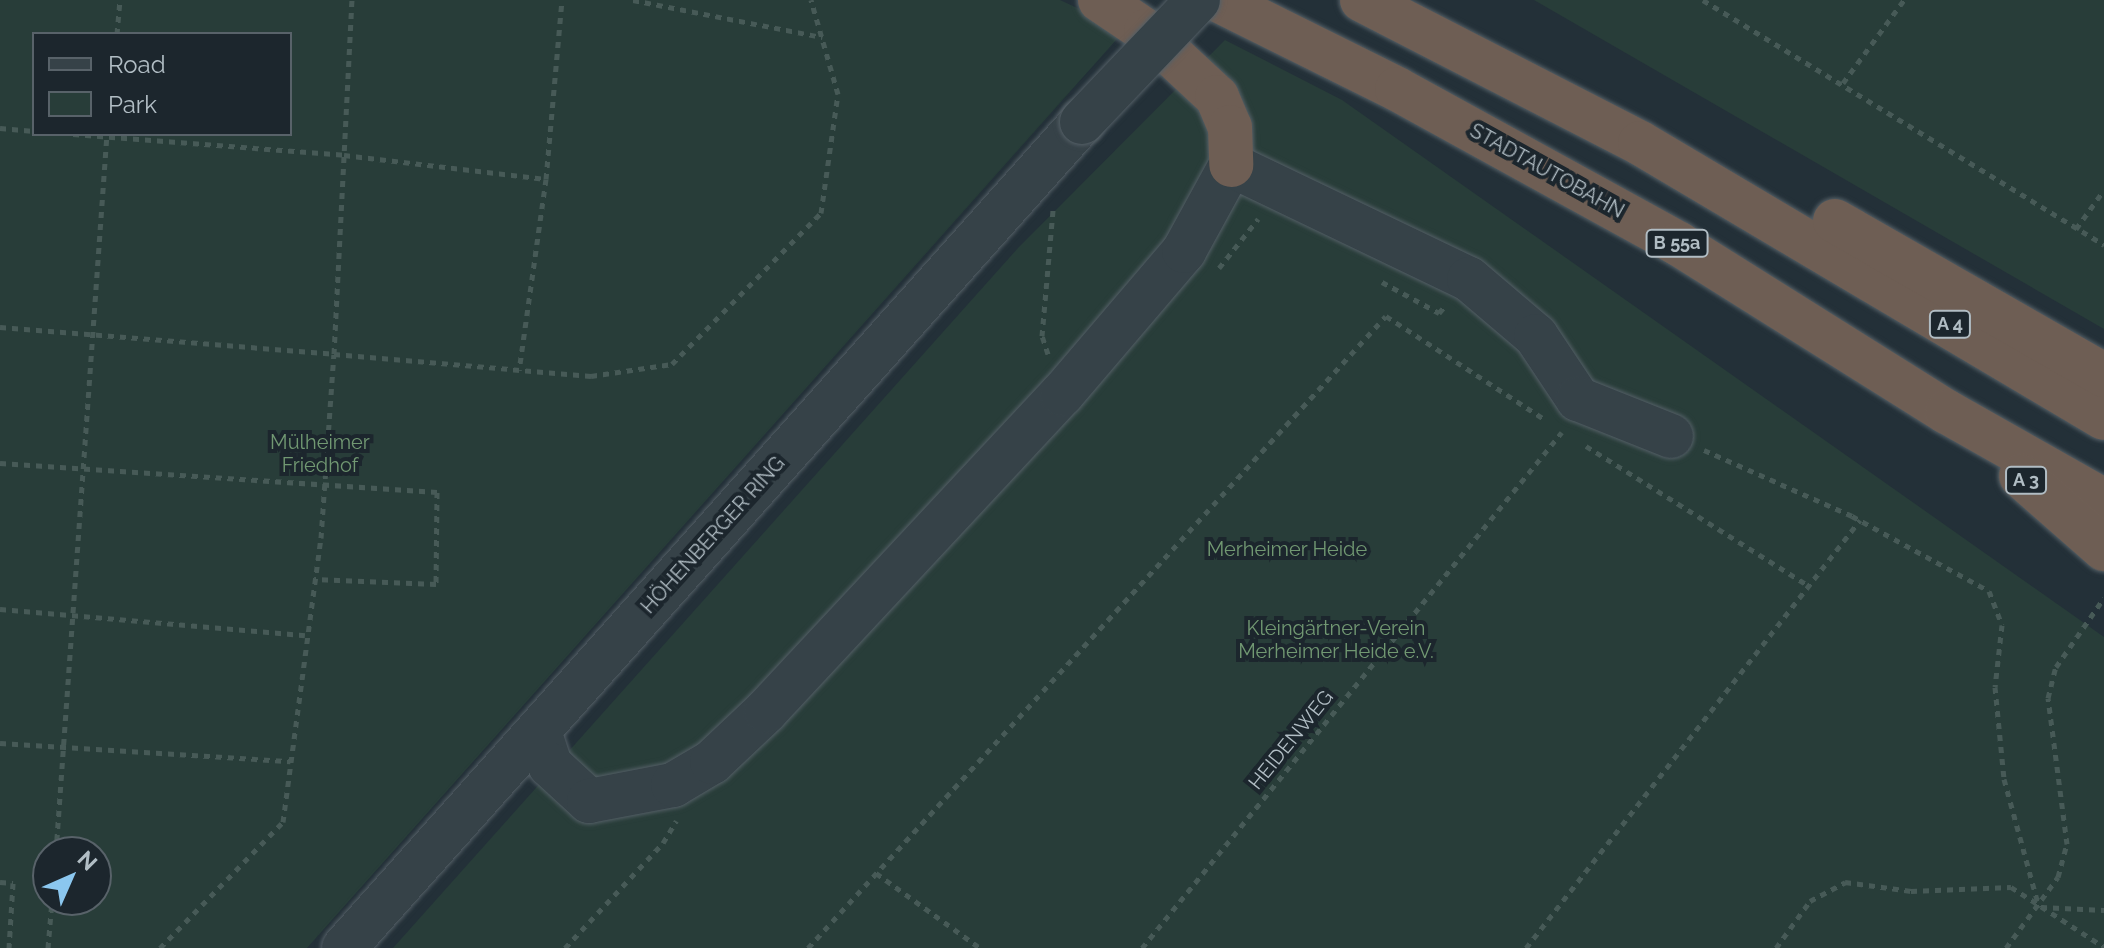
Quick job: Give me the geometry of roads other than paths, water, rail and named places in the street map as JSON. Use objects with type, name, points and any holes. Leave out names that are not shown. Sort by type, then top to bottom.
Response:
[{"type":"highway","points":[[1100,0],[1146,31],[1217,97],[1230,127],[1231,165]]},
{"type":"highway","name":"STADTAUTOBAHN","points":[[1218,0],[1397,89],[1679,244],[1947,412]]},
{"type":"highway","name":"A 4","points":[[1362,0],[1640,143],[1797,231],[2104,418]]},
{"type":"highway","points":[[1418,0],[1532,54],[2104,375]]},
{"type":"highway","points":[[1947,412],[2104,501]]},
{"type":"highway","name":"A 3","points":[[1947,412],[2104,549]]},
{"type":"street","name":"HÖHENBERGER RING","points":[[344,948],[1082,122],[1198,0]]},
{"type":"street","points":[[539,731],[550,765],[589,801],[673,785],[712,762],[766,711],[1062,394],[1184,251],[1231,165],[1469,279],[1536,336],[1570,415],[1671,436]]},
{"type":"park label","name":"Mülheimer Friedhof","points":[[320,454]]},
{"type":"park label","name":"Merheimer Heide","points":[[1287,549]]},
{"type":"park label","name":"Kleingärtner-Verein Merheimer Heide e.V.","points":[[1336,640]]}]
